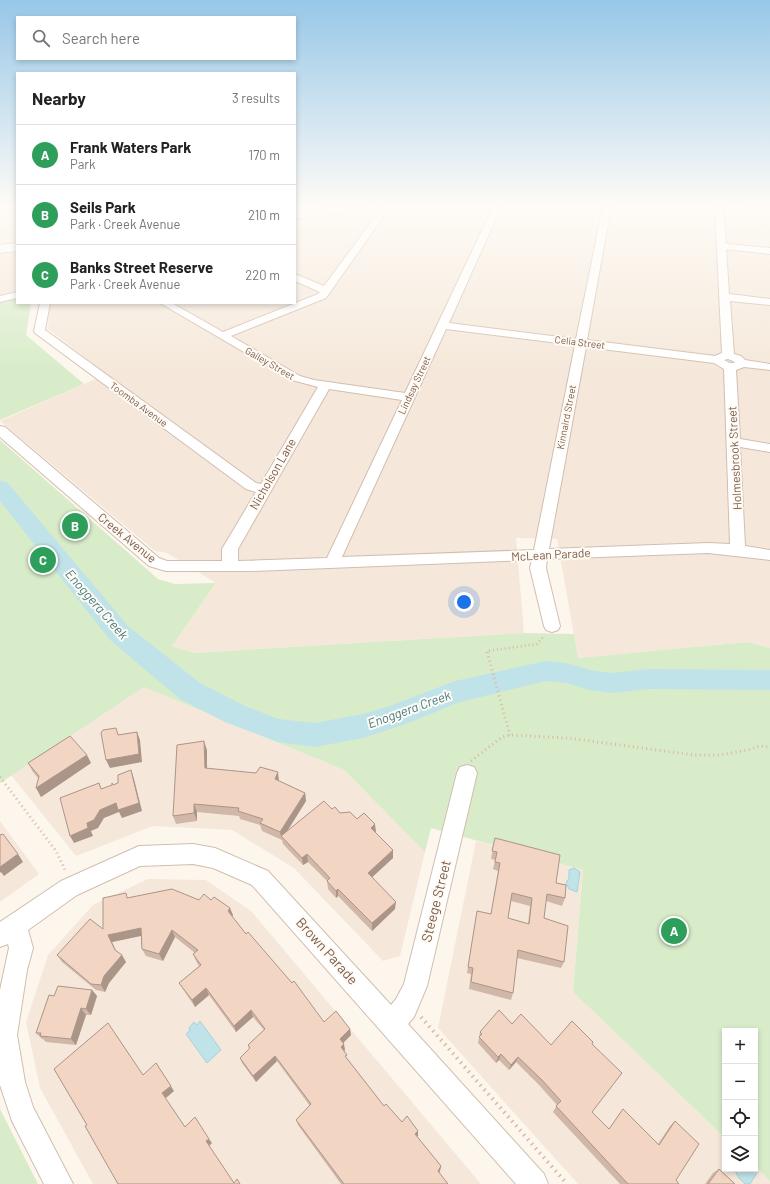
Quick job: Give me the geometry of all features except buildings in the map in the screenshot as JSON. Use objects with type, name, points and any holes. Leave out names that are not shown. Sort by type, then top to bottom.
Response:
[{"type":"street","points":[[223,336],[316,299],[326,291],[347,262]]},
{"type":"street","name":"Lindsay Street","points":[[332,563],[471,262]]},
{"type":"street","name":"Kinnaird Street","points":[[552,626],[538,568],[596,262]]},
{"type":"street","name":"Holmesbrook Street","points":[[722,262],[734,442],[738,550]]},
{"type":"street","points":[[296,277],[326,291]]},
{"type":"street","points":[[0,299],[16,295]]},
{"type":"street","points":[[725,298],[770,302]]},
{"type":"street","name":"Toomba Avenue","points":[[45,304],[39,331],[251,486],[264,489]]},
{"type":"street","name":"Gailey Street","points":[[167,304],[296,378],[408,397]]},
{"type":"street","name":"Celia Street","points":[[443,324],[770,367]]},
{"type":"street","name":"Nicholson Lane","points":[[230,566],[230,549],[326,384]]},
{"type":"street","name":"Creek Avenue","points":[[0,430],[154,562],[178,567],[332,563]]},
{"type":"street","points":[[734,442],[770,448]]},
{"type":"street","name":"McLean Parade","points":[[332,563],[540,556],[708,548],[738,550],[770,555]]},
{"type":"street","name":"Steege Street","points":[[392,1023],[405,1008],[415,986],[467,773]]},
{"type":"street","name":"Brown Parade","points":[[8,931],[67,890],[139,856],[193,854],[215,858],[234,865],[260,878],[392,1023],[534,1184]]},
{"type":"street","points":[[8,931],[20,948],[5,1028],[12,1082],[21,1112],[60,1184]]},
{"type":"path","points":[[510,735],[486,651],[537,644],[552,626]]},
{"type":"path","points":[[467,773],[473,759],[502,737],[510,735],[568,738],[694,754],[719,755],[748,750],[759,746],[770,747]]},
{"type":"path","points":[[0,776],[56,851],[67,890]]},
{"type":"path","points":[[408,1002],[567,1184]]},
{"type":"shaded area","points":[[0,262],[16,262],[16,291],[0,295]]},
{"type":"shaded area","points":[[296,262],[770,262],[770,648],[747,642],[578,658],[557,539],[516,538],[524,633],[194,653],[172,646],[216,583],[167,553],[155,551],[0,421],[107,374],[48,329],[50,304],[296,304]]},
{"type":"shaded area","points":[[144,687],[344,770],[425,852],[400,956],[383,961],[294,868],[232,830],[153,826],[76,856],[11,775]]},
{"type":"shaded area","points":[[0,821],[39,874],[0,902]]},
{"type":"shaded area","points":[[476,841],[583,870],[573,992],[722,1135],[722,1172],[758,1172],[758,1169],[770,1181],[770,1184],[578,1184],[438,1028]]},
{"type":"shaded area","points":[[148,879],[206,880],[251,911],[481,1184],[93,1184],[40,1088],[26,1022],[48,955],[93,905]]},
{"type":"green space","points":[[16,298],[16,304],[31,304],[26,335],[84,384],[0,420],[0,302]]},
{"type":"green space","points":[[0,440],[158,579],[175,584],[216,583],[172,646],[194,653],[524,633],[574,634],[578,658],[747,642],[770,648],[770,1181],[758,1169],[758,1028],[722,1028],[722,1135],[573,992],[583,870],[431,828],[425,852],[344,770],[144,687],[0,783]]},
{"type":"green space","points":[[0,1109],[38,1184],[0,1184]]},
{"type":"water","points":[[574,868],[580,872],[577,892],[569,889],[566,883],[569,878],[569,870]]},
{"type":"water","points":[[200,1021],[221,1050],[207,1063],[186,1034],[194,1022],[197,1025]]},
{"type":"water","points":[[736,1172],[757,1172],[750,1184],[745,1184]]},
{"type":"waterway","name":"Enoggera Creek","points":[[0,487],[119,633],[190,691],[235,714],[278,730],[315,735],[363,726],[396,716],[455,692],[546,671],[566,673],[590,680],[612,683],[649,679],[770,680]]},
{"type":"place","name":"Seils Park","points":[[75,526]]},
{"type":"place","name":"Banks Street Reserve","points":[[43,560]]},
{"type":"place","name":"Frank Waters Park","points":[[674,931]]}]
